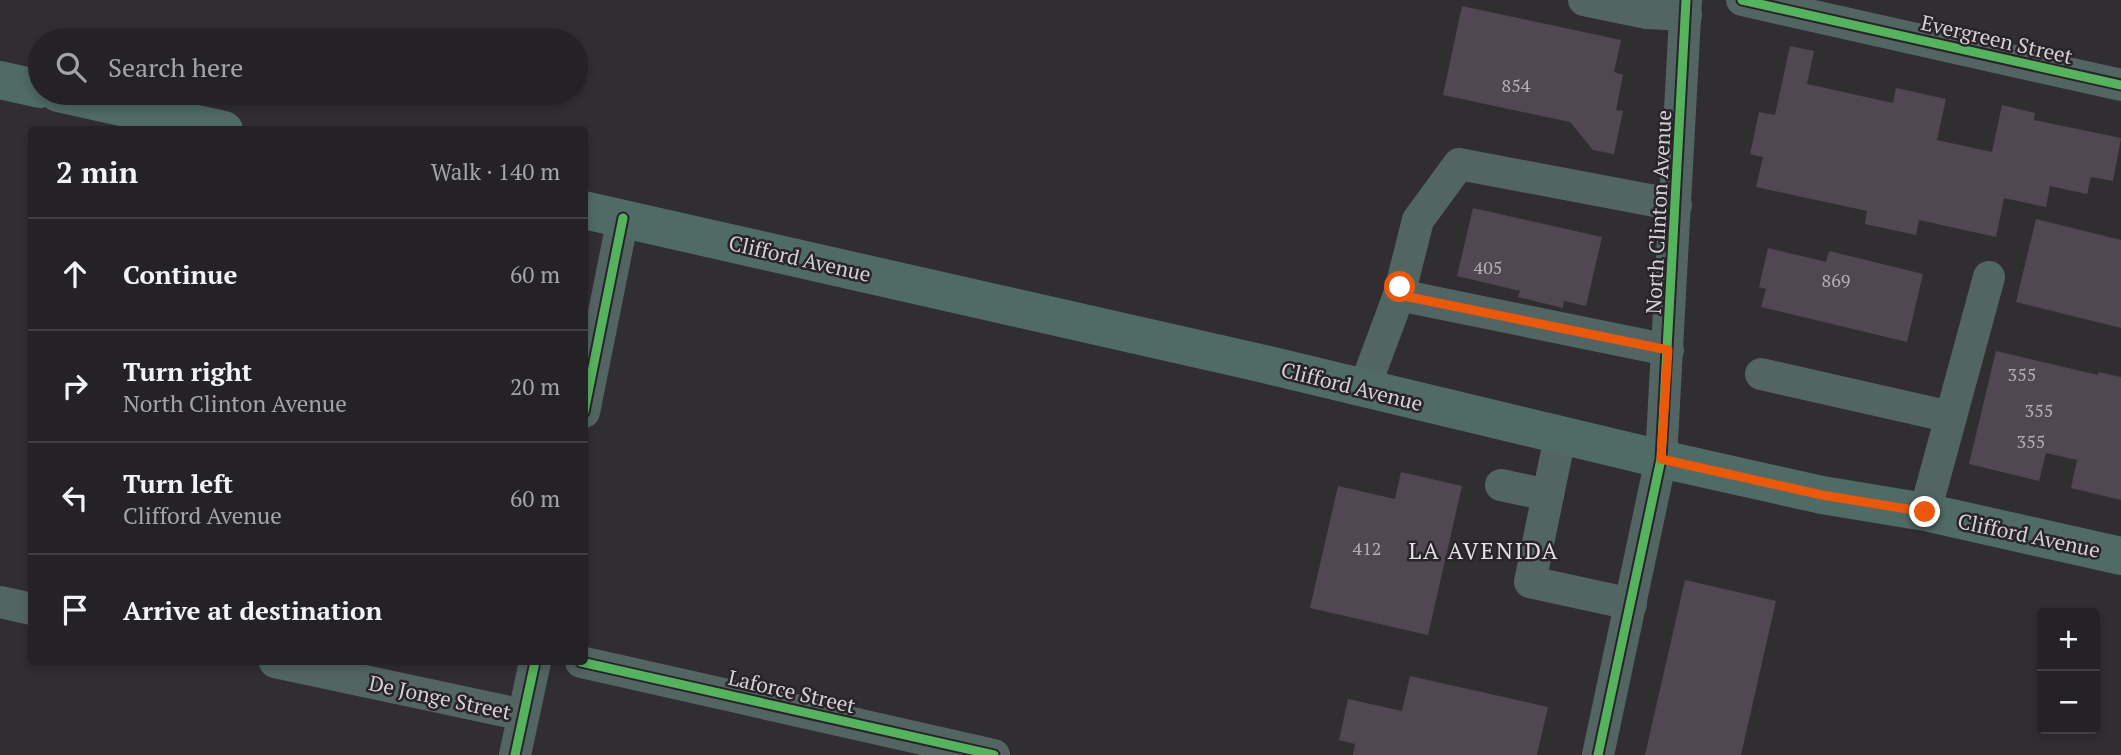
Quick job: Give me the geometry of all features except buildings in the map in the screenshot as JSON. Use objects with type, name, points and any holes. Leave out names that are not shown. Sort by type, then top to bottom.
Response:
[{"type":"main road","points":[[0,80],[28,86]]},
{"type":"main road","points":[[112,105],[206,126]]},
{"type":"main road","name":"Clifford Avenue","points":[[588,211],[1260,363],[1560,437],[1822,495],[1925,512],[2121,556]]},
{"type":"street","points":[[1584,0],[1647,13],[1686,7]]},
{"type":"street","name":"Evergreen Street","points":[[1742,0],[2121,85]]},
{"type":"street","name":"North Clinton Avenue","points":[[1598,755],[1661,459],[1686,7]]},
{"type":"street","points":[[1364,389],[1399,295],[1418,220],[1459,163],[1676,205]]},
{"type":"street","points":[[588,392],[623,218]]},
{"type":"street","points":[[1925,512],[1989,277]]},
{"type":"street","points":[[1399,295],[1668,350]]},
{"type":"street","points":[[1761,374],[1951,417]]},
{"type":"street","points":[[1560,437],[1530,582],[1631,604]]},
{"type":"street","points":[[1501,485],[1548,495]]},
{"type":"street","points":[[0,602],[28,608]]},
{"type":"street","name":"Laforce Street","points":[[588,664],[994,755]]},
{"type":"street","name":"De Jonge Street","points":[[289,665],[523,715]]},
{"type":"street","points":[[514,755],[534,665]]},
{"type":"cycle path","points":[[1598,755],[1661,459],[1686,0]]},
{"type":"cycle path","points":[[1742,0],[2121,85]]},
{"type":"cycle path","points":[[588,392],[623,218]]},
{"type":"cycle path","points":[[588,664],[994,755]]},
{"type":"cycle path","points":[[515,755],[534,665]]},
{"type":"district","name":"LA AVENIDA","points":[[1484,550]]},
{"type":"route","points":[[1400,287],[1399,295],[1668,350],[1661,459],[1822,495],[1925,512]]}]
